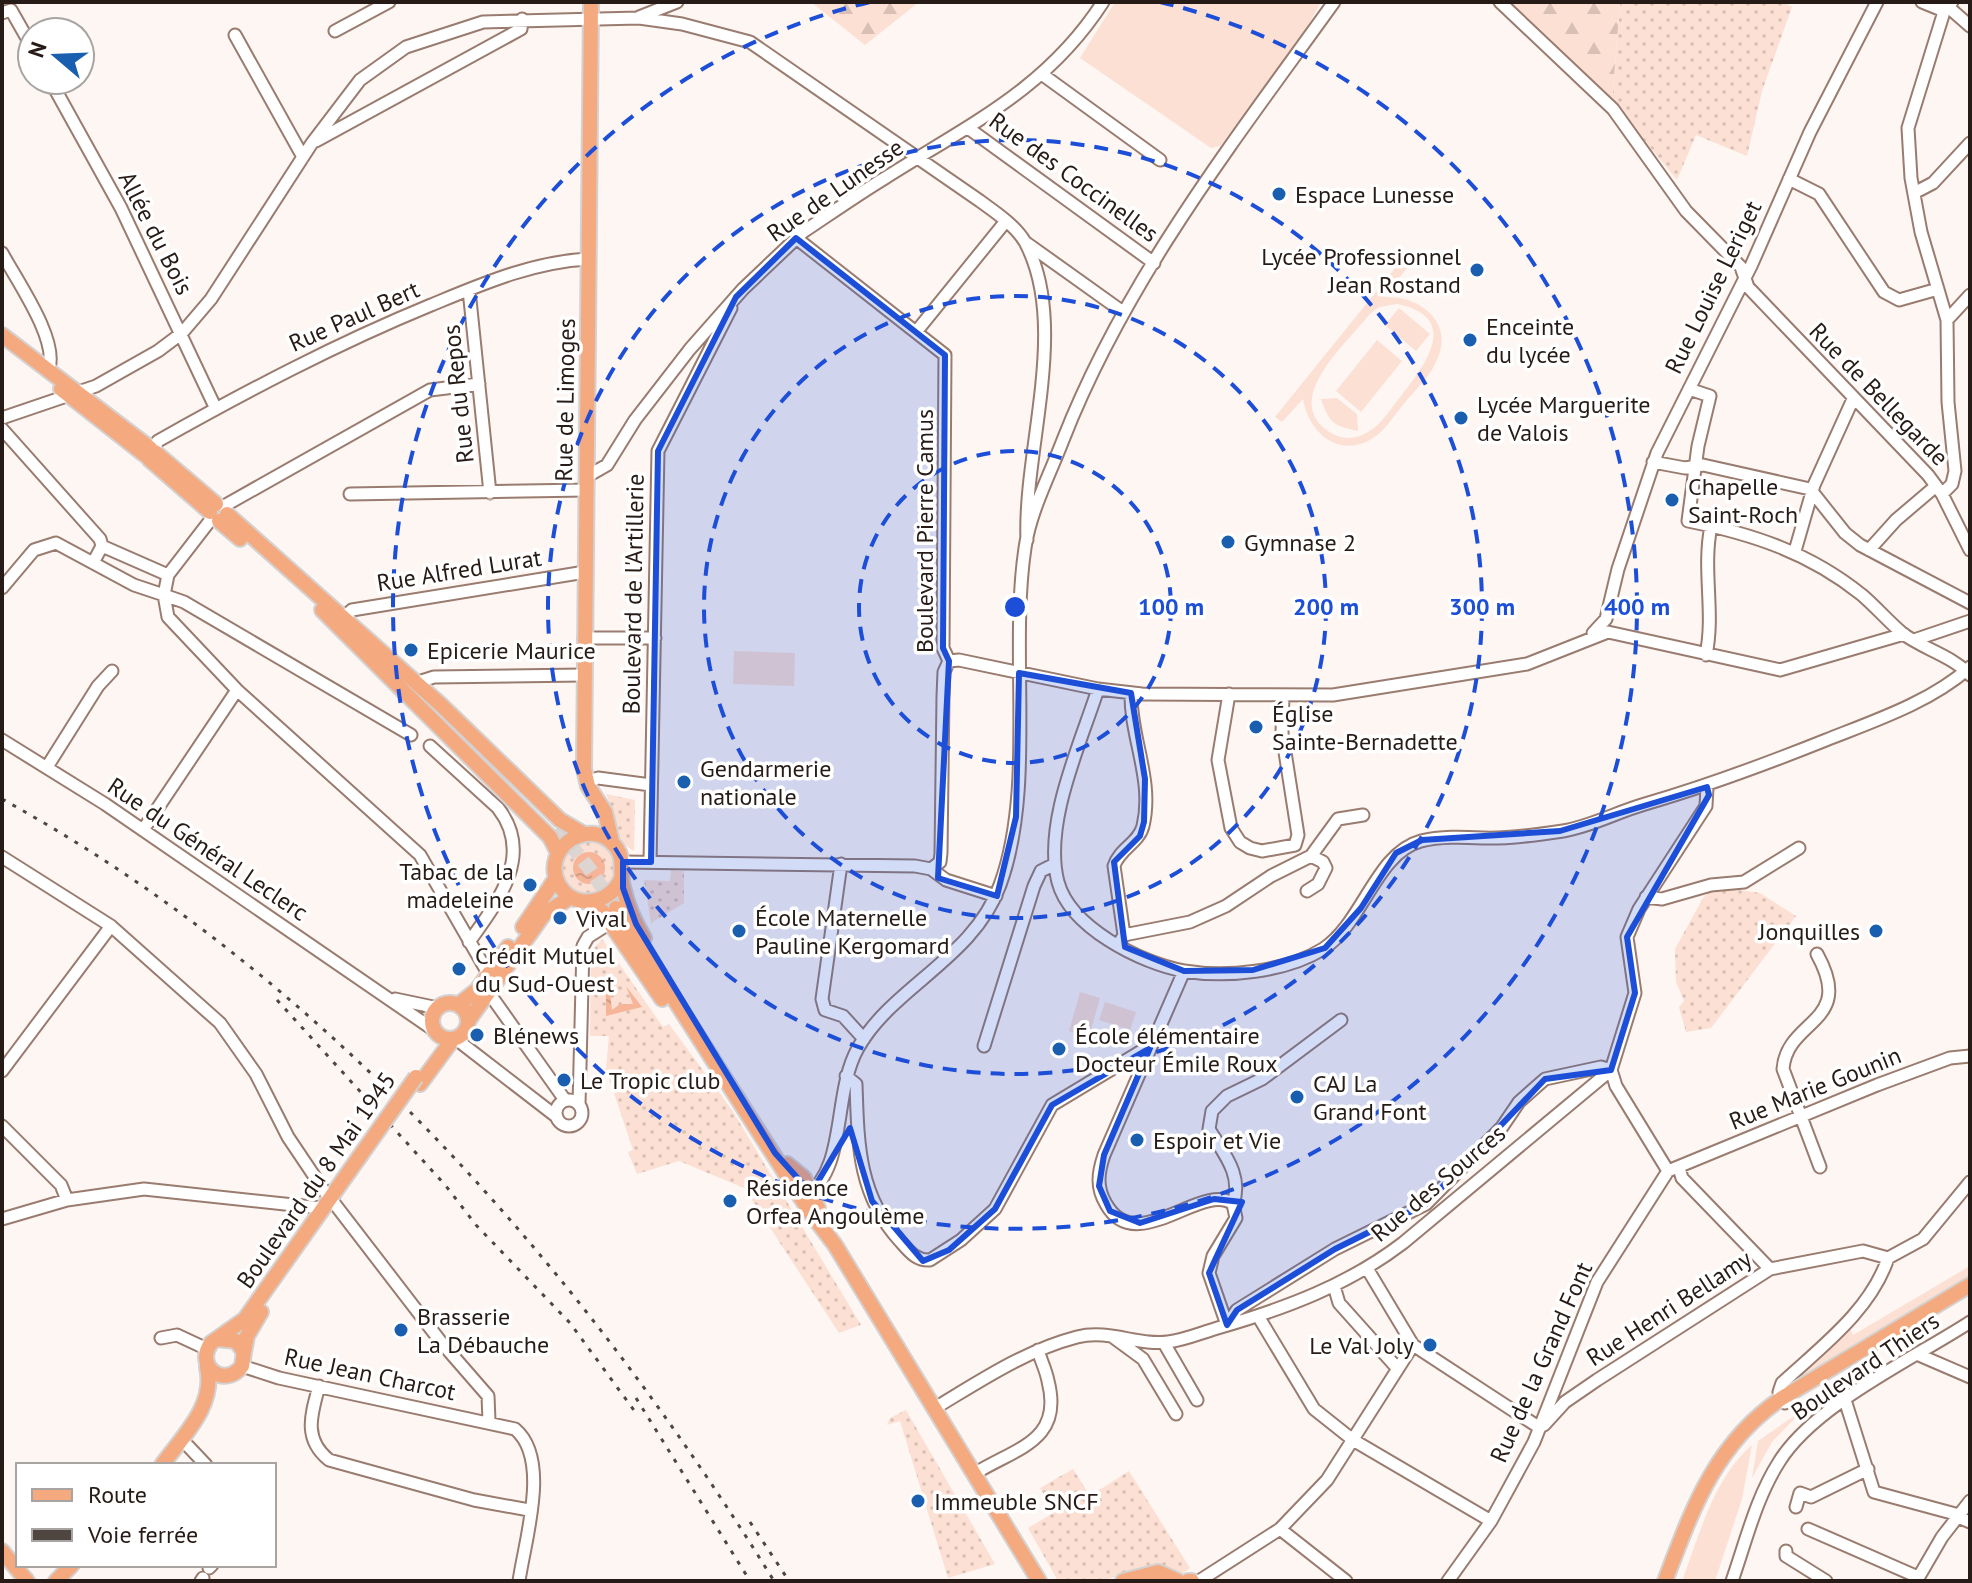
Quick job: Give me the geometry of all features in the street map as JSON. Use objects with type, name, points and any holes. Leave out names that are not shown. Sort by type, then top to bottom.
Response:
[{"type":"main road","name":"Rue de Limoges","points":[[586,782],[584,638],[591,2]]},
{"type":"main road","points":[[2,338],[49,368],[73,392]]},
{"type":"main road","points":[[2,338],[150,452],[169,460],[218,513],[313,602],[560,820],[612,842]]},
{"type":"main road","points":[[218,513],[350,613],[411,688],[550,837],[558,853],[556,878],[489,975],[470,998],[458,1005]]},
{"type":"main road","points":[[411,688],[557,828]]},
{"type":"main road","points":[[586,782],[605,812],[612,842],[623,862],[621,879],[636,924],[688,1005],[741,1100]]},
{"type":"main road","points":[[558,853],[569,840],[587,834],[599,813],[595,796]]},
{"type":"main road","points":[[556,878],[571,897],[590,902],[606,898],[621,879]]},
{"type":"main road","points":[[468,1021],[544,914],[571,897]]},
{"type":"main road","points":[[590,902],[610,923],[700,1051],[741,1100]]},
{"type":"main road","points":[[616,908],[775,1153],[807,1196],[979,1471],[989,1497]]},
{"type":"main road","points":[[447,1003],[458,1005],[466,1011],[466,1030],[454,1039],[436,1032],[432,1019],[438,1008],[447,1003]]},
{"type":"main road","name":"Boulevard du 8 Mai 1945","points":[[418,1080],[431,1055],[436,1032]]},
{"type":"main road","name":"Boulevard du 8 Mai 1945","points":[[212,1344],[242,1323],[418,1080],[454,1039]]},
{"type":"main road","name":"Boulevard du 8 Mai 1945","points":[[175,1463],[188,1446],[221,1386],[239,1364],[252,1326],[293,1256]]},
{"type":"main road","points":[[1665,1581],[1705,1480],[1739,1434],[1783,1400],[1970,1285]]},
{"type":"main road","points":[[1674,1581],[1705,1498],[1725,1461],[1756,1425],[1783,1400],[1970,1292]]},
{"type":"main road","points":[[163,1463],[203,1407],[210,1387],[207,1366],[212,1344],[230,1338],[239,1364],[220,1376],[207,1366]]},
{"type":"main road","points":[[896,1341],[915,1378],[939,1405],[1039,1581]]},
{"type":"main road","points":[[1011,1534],[1046,1581]]},
{"type":"main road","points":[[2,1551],[27,1581]]},
{"type":"main road","points":[[1123,1581],[1158,1572],[1178,1581]]},
{"type":"street","points":[[335,31],[389,2]]},
{"type":"street","points":[[639,18],[677,2]]},
{"type":"street","name":"Rue de Lunesse","points":[[586,483],[607,465],[635,420],[736,297],[796,238],[968,128],[1043,75],[1079,40],[1103,2]]},
{"type":"street","points":[[1027,540],[1088,381],[1123,312],[1208,179],[1334,2]]},
{"type":"street","name":"Rue de Bellegarde","points":[[1500,2],[1613,109],[1686,211],[1741,267],[1748,287],[1939,490],[1970,550]]},
{"type":"street","name":"Rue Louise Leriget","points":[[1587,639],[1601,626],[1609,609],[1618,569],[1653,462],[1877,2]]},
{"type":"street","points":[[1922,2],[1947,5],[1970,26]]},
{"type":"street","points":[[1869,550],[1896,520],[1952,484],[1955,471],[1947,320],[1921,232],[1908,128],[1947,5]]},
{"type":"street","points":[[2,418],[73,392],[158,351],[182,333],[211,299],[312,143],[360,80],[406,47],[483,22],[639,18],[682,24],[750,42],[919,158],[1006,221],[1024,242],[1123,312]]},
{"type":"street","points":[[312,143],[521,29],[522,19]]},
{"type":"street","points":[[235,35],[303,157]]},
{"type":"street","points":[[1043,75],[1160,160]]},
{"type":"street","name":"Allée du Bois","points":[[59,96],[121,208],[216,409]]},
{"type":"street","name":"Rue des Coccinelles","points":[[968,128],[1154,263]]},
{"type":"street","points":[[1914,193],[1933,183],[1970,143]]},
{"type":"street","points":[[1789,179],[1819,194],[1884,292],[1899,300],[1938,289]]},
{"type":"street","points":[[916,332],[1006,221]]},
{"type":"street","name":"Boulevard Pierre Camus","points":[[796,238],[945,355],[943,648],[949,661],[944,672],[941,853],[940,862],[931,869]]},
{"type":"street","points":[[807,1196],[831,1163],[846,1076],[864,1039],[975,929],[996,896],[1013,839],[1016,817],[1019,617],[1045,347],[1035,273],[1024,242]]},
{"type":"street","points":[[2,253],[46,336],[51,360],[49,368]]},
{"type":"street","name":"Rue Paul Bert","points":[[150,452],[158,441],[348,339],[469,290],[550,263],[588,259]]},
{"type":"street","name":"Rue du Repos","points":[[469,290],[490,493]]},
{"type":"street","points":[[1947,320],[1970,295]]},
{"type":"street","name":"Boulevard de l'Artillerie","points":[[650,862],[658,451],[736,297]]},
{"type":"street","points":[[479,384],[430,390],[218,513],[168,575],[164,595],[168,617],[237,690],[420,855],[489,975]]},
{"type":"street","points":[[1689,389],[1710,396],[1695,467],[1688,521],[1795,551],[1860,594],[1909,637],[1969,671]]},
{"type":"street","points":[[1795,551],[1812,492],[1853,399]]},
{"type":"street","points":[[2,429],[92,530],[102,546],[168,575]]},
{"type":"street","points":[[1653,462],[1785,482],[1812,492],[1845,533],[1869,550],[1970,603]]},
{"type":"street","points":[[350,494],[490,493],[586,483]]},
{"type":"street","points":[[1706,655],[1712,628],[1705,555],[1711,526]]},
{"type":"street","points":[[2,588],[34,550],[48,542],[56,543],[134,585],[184,602],[411,735]]},
{"type":"street","points":[[94,561],[102,546]]},
{"type":"street","name":"Rue Alfred Lurat","points":[[350,613],[585,572]]},
{"type":"street","points":[[1609,609],[1622,635]]},
{"type":"street","points":[[949,661],[959,660],[1131,693],[1283,695],[1373,691],[1527,664],[1555,655],[1603,632],[1787,670],[1970,621]]},
{"type":"street","points":[[584,638],[655,638]]},
{"type":"street","points":[[47,767],[112,671]]},
{"type":"street","points":[[1098,689],[1060,811],[1055,837],[1059,883],[1074,913],[1184,971],[1253,970],[1286,964],[1325,948],[1361,908],[1396,853],[1408,845],[1432,839],[1501,837],[1581,827],[1707,787],[1864,725],[1969,671]]},
{"type":"street","points":[[411,688],[434,677],[584,675]]},
{"type":"street","points":[[143,830],[237,690]]},
{"type":"street","points":[[1122,940],[1114,866],[1116,859],[1140,836],[1144,822],[1145,779],[1131,693]]},
{"type":"street","points":[[1229,694],[1218,760],[1231,828],[1240,842],[1262,851],[1295,845],[1298,835],[1282,733],[1283,695]]},
{"type":"street","name":"Rue du Général Leclerc","points":[[2,740],[143,830],[436,1032]]},
{"type":"street","points":[[430,746],[498,808],[512,838],[511,874],[503,895],[469,942]]},
{"type":"street","points":[[586,782],[606,778],[651,785]]},
{"type":"street","points":[[1707,787],[1706,806],[1646,897],[1627,937],[1635,993],[1611,1070],[1616,1086],[1674,1170],[1770,1269]]},
{"type":"street","points":[[498,808],[510,797]]},
{"type":"street","points":[[1122,940],[1190,922],[1226,906],[1311,856],[1338,819],[1363,815]]},
{"type":"street","points":[[1646,897],[1662,899],[1711,885],[1744,882],[1799,848]]},
{"type":"street","points":[[1307,891],[1318,884],[1326,868],[1323,862],[1311,856]]},
{"type":"street","points":[[2,857],[111,926],[220,1023],[256,1074],[325,1209],[361,1240],[488,1396],[489,1421]]},
{"type":"street","points":[[623,862],[841,864],[931,869],[946,880],[996,896]]},
{"type":"street","points":[[841,864],[822,999],[825,1010],[843,1016],[864,1039]]},
{"type":"street","points":[[984,1046],[1034,886],[1041,871],[1055,864]]},
{"type":"street","points":[[454,1039],[561,1123],[573,1125],[581,1117],[583,946],[588,937],[610,923]]},
{"type":"street","points":[[2,1071],[111,926]]},
{"type":"street","points":[[1817,954],[1831,986],[1829,999],[1783,1062],[1799,1119],[1820,1167]]},
{"type":"street","points":[[1184,971],[1098,1174],[1105,1203],[1117,1217],[1140,1223],[1154,1222],[1214,1199],[1233,1204]]},
{"type":"street","points":[[489,993],[565,1100],[579,1105]]},
{"type":"street","points":[[388,997],[438,1008]]},
{"type":"street","points":[[1227,1325],[1209,1273],[1213,1256],[1234,1224],[1237,1212],[1233,1204],[1238,1187],[1237,1175],[1209,1129],[1212,1111],[1227,1096],[1262,1079],[1341,1020]]},
{"type":"street","points":[[846,1076],[856,1084],[860,1165],[872,1201],[886,1225],[915,1257],[930,1260],[949,1250],[995,1209],[1052,1105],[1150,1046]]},
{"type":"street","points":[[418,1080],[451,1052],[483,1061]]},
{"type":"street","name":"Rue Marie Gounin","points":[[1674,1170],[1950,1058],[1970,1056]]},
{"type":"street","points":[[1227,1325],[1237,1310],[1335,1249],[1426,1204],[1502,1127],[1530,1091],[1545,1079],[1601,1067],[1611,1070]]},
{"type":"street","points":[[1583,1070],[1594,1085]]},
{"type":"street","name":"Rue des Sources","points":[[1540,1428],[1413,1345],[1368,1270],[1611,1070]]},
{"type":"street","points":[[557,1117],[558,1105],[565,1100]]},
{"type":"street","points":[[2,1126],[61,1185],[67,1200]]},
{"type":"street","name":"Rue de la Grand Font","points":[[1448,1581],[1491,1521],[1540,1428],[1597,1282],[1674,1170]]},
{"type":"street","points":[[1783,1400],[1779,1392],[1782,1383],[1843,1328],[1882,1275],[1888,1258],[1923,1239],[1970,1182]]},
{"type":"street","points":[[2,1219],[67,1200],[144,1189],[325,1209]]},
{"type":"street","name":"Rue Henri Bellamy","points":[[1540,1428],[1565,1402],[1770,1269],[1863,1251],[1888,1258]]},
{"type":"street","points":[[939,1405],[1038,1350],[1088,1335],[1164,1343],[1258,1316],[1368,1270]]},
{"type":"street","points":[[1334,1286],[1339,1303],[1398,1369]]},
{"type":"street","points":[[1258,1316],[1314,1409],[1353,1440],[1491,1521]]},
{"type":"street","name":"Boulevard Thiers","points":[[1732,1581],[1764,1488],[1780,1460],[1805,1429],[1845,1400],[1970,1322]]},
{"type":"street","points":[[161,1338],[177,1335],[212,1344]]},
{"type":"street","points":[[1109,1335],[1143,1359],[1176,1414]]},
{"type":"street","points":[[1164,1343],[1197,1400]]},
{"type":"street","points":[[1199,1581],[1280,1529],[1327,1480],[1413,1345]]},
{"type":"street","points":[[979,1471],[1045,1431],[1052,1413],[1049,1383],[1038,1350]]},
{"type":"street","points":[[1919,1355],[1970,1377]]},
{"type":"street","name":"Rue Jean Charcot","points":[[239,1364],[319,1386],[515,1429],[529,1444],[535,1465],[519,1581]]},
{"type":"street","points":[[319,1386],[310,1431],[316,1447],[329,1460],[474,1500],[529,1510]]},
{"type":"street","points":[[1845,1400],[1874,1492],[1970,1522]]},
{"type":"street","points":[[188,1446],[204,1463]]},
{"type":"street","points":[[1796,1507],[1800,1493],[1811,1497],[1868,1469]]},
{"type":"street","points":[[1808,1529],[1917,1579],[1970,1501]]},
{"type":"street","points":[[1280,1529],[1346,1581]]},
{"type":"street","points":[[1786,1551],[1786,1556],[1826,1581]]},
{"type":"highlighted area","points":[[796,238],[945,355],[943,648],[949,661],[938,878],[997,896],[1016,817],[1019,673],[1131,693],[1145,779],[1144,822],[1140,836],[1114,862],[1125,947],[1184,971],[1253,970],[1325,948],[1361,908],[1396,853],[1422,840],[1560,831],[1707,787],[1709,795],[1627,937],[1635,993],[1611,1070],[1545,1079],[1426,1204],[1335,1249],[1237,1310],[1227,1325],[1209,1273],[1242,1202],[1214,1199],[1140,1223],[1110,1211],[1099,1186],[1104,1155],[1150,1048],[1052,1105],[995,1209],[949,1250],[923,1261],[872,1201],[850,1128],[811,1193],[775,1153],[636,924],[623,888],[623,862],[651,862],[658,451],[736,297]]},
{"type":"green space","points":[[811,2],[919,2],[865,45]]},
{"type":"green space","points":[[1115,2],[1321,2],[1306,29],[1220,146],[1211,148],[1080,58]]},
{"type":"green space","points":[[1508,2],[1620,2],[1612,101]]},
{"type":"green space","points":[[1620,2],[1783,2],[1792,7],[1762,91],[1747,156],[1696,135],[1677,180],[1612,101]]},
{"type":"green space","points":[[1400,262],[1407,268],[1384,297],[1422,306],[1438,324],[1441,335],[1436,362],[1425,379],[1383,430],[1356,445],[1345,446],[1325,438],[1311,421],[1303,399],[1282,422],[1275,417]],"holes":[[[1397,304],[1417,310],[1428,320],[1433,331],[1432,343],[1410,384],[1382,420],[1368,432],[1348,438],[1328,431],[1315,418],[1312,403],[1315,387],[1334,355],[1379,307]]]},
{"type":"green space","points":[[1399,308],[1430,334],[1416,351],[1385,325]]},
{"type":"green space","points":[[1377,340],[1402,361],[1361,412],[1336,391]]},
{"type":"green space","points":[[1337,398],[1357,414],[1358,431],[1338,425],[1330,418],[1321,399]]},
{"type":"green space","points":[[734,651],[795,653],[794,686],[733,684]]},
{"type":"green space","points":[[606,794],[635,800],[634,851],[621,840]]},
{"type":"green space","points":[[589,841],[600,843],[608,849],[614,857],[614,879],[608,887],[600,893],[589,895],[578,893],[570,887],[564,879],[562,868],[564,857],[570,849],[578,843]]},
{"type":"green space","points":[[671,870],[684,871],[684,903],[651,923],[644,880],[670,881]]},
{"type":"green space","points":[[1726,888],[1760,893],[1796,916],[1711,1028],[1686,1032],[1679,1007],[1684,1001],[1676,982],[1675,949],[1703,898],[1712,890]]},
{"type":"green space","points":[[602,939],[663,1027],[669,1024],[732,1110],[861,1325],[839,1333],[744,1188],[679,1161],[637,1174],[628,1152],[633,1150],[606,1069],[609,1036],[590,1036],[591,952]]},
{"type":"green space","points":[[1080,992],[1100,998],[1089,1037],[1069,1031]]},
{"type":"green space","points":[[1105,1002],[1136,1012],[1130,1030],[1099,1020]]},
{"type":"green space","points":[[1970,1266],[1970,1276],[1789,1385],[1849,1327],[1853,1335]]},
{"type":"green space","points":[[1804,1409],[1772,1442],[1752,1478],[1758,1441]]},
{"type":"green space","points":[[906,1410],[995,1564],[948,1578],[900,1421],[887,1425],[890,1418]]},
{"type":"green space","points":[[1752,1445],[1742,1499],[1715,1581],[1682,1581],[1717,1491]]},
{"type":"green space","points":[[1073,1469],[1090,1496],[1129,1471],[1190,1568],[1183,1573],[1153,1566],[1101,1581],[1058,1581],[1028,1528],[1055,1512],[1040,1488]]},
{"type":"water","points":[[589,852],[600,857],[605,868],[600,879],[589,884],[578,879],[573,868],[578,857]]},
{"type":"water","points":[[626,986],[642,1007],[606,1016],[606,992],[610,993],[612,1010],[620,1004],[633,1004]]},
{"type":"tunnel","points":[[557,828],[616,908]]},
{"type":"railway","points":[[2,799],[120,871],[232,952],[338,1042],[437,1140],[530,1243],[618,1352],[699,1465],[774,1581]]},
{"type":"railway","points":[[277,1000],[446,1186],[476,1225],[570,1323],[636,1413]]},
{"type":"railway","points":[[636,1398],[750,1581]]},
{"type":"railway","points":[[750,1522],[789,1581]]},
{"type":"place","name":"Espace Lunesse","points":[[1279,194]]},
{"type":"place","name":"Lycée Professionnel Jean Rostand","points":[[1477,270]]},
{"type":"place","name":"Enceinte du lycée","points":[[1470,340]]},
{"type":"place","name":"Lycée Marguerite de Valois","points":[[1461,418]]},
{"type":"place","name":"Chapelle Saint-Roch","points":[[1672,500]]},
{"type":"place","name":"Gymnase 2","points":[[1228,542]]},
{"type":"place","name":"Epicerie Maurice","points":[[411,650]]},
{"type":"place","name":"Église Sainte-Bernadette","points":[[1256,727]]},
{"type":"place","name":"Gendarmerie nationale","points":[[684,782]]},
{"type":"place","name":"Tabac de la madeleine","points":[[530,885]]},
{"type":"place","name":"Vival","points":[[560,918]]},
{"type":"place","name":"École Maternelle Pauline Kergomard","points":[[739,931]]},
{"type":"place","name":"Jonquilles","points":[[1876,931]]},
{"type":"place","name":"Crédit Mutuel du Sud-Ouest","points":[[459,969]]},
{"type":"place","name":"Blénews","points":[[477,1035]]},
{"type":"place","name":"École élémentaire Docteur Émile Roux","points":[[1059,1049]]},
{"type":"place","name":"Le Tropic club","points":[[564,1080]]},
{"type":"place","name":"CAJ La Grand Font","points":[[1297,1097]]},
{"type":"place","name":"Espoir et Vie","points":[[1137,1140]]},
{"type":"place","name":"Résidence Orfea Angoulème","points":[[730,1201]]},
{"type":"place","name":"Brasserie La Débauche","points":[[401,1330]]},
{"type":"place","name":"Le Val Joly","points":[[1430,1345]]},
{"type":"place","name":"Immeuble SNCF","points":[[918,1501]]}]
